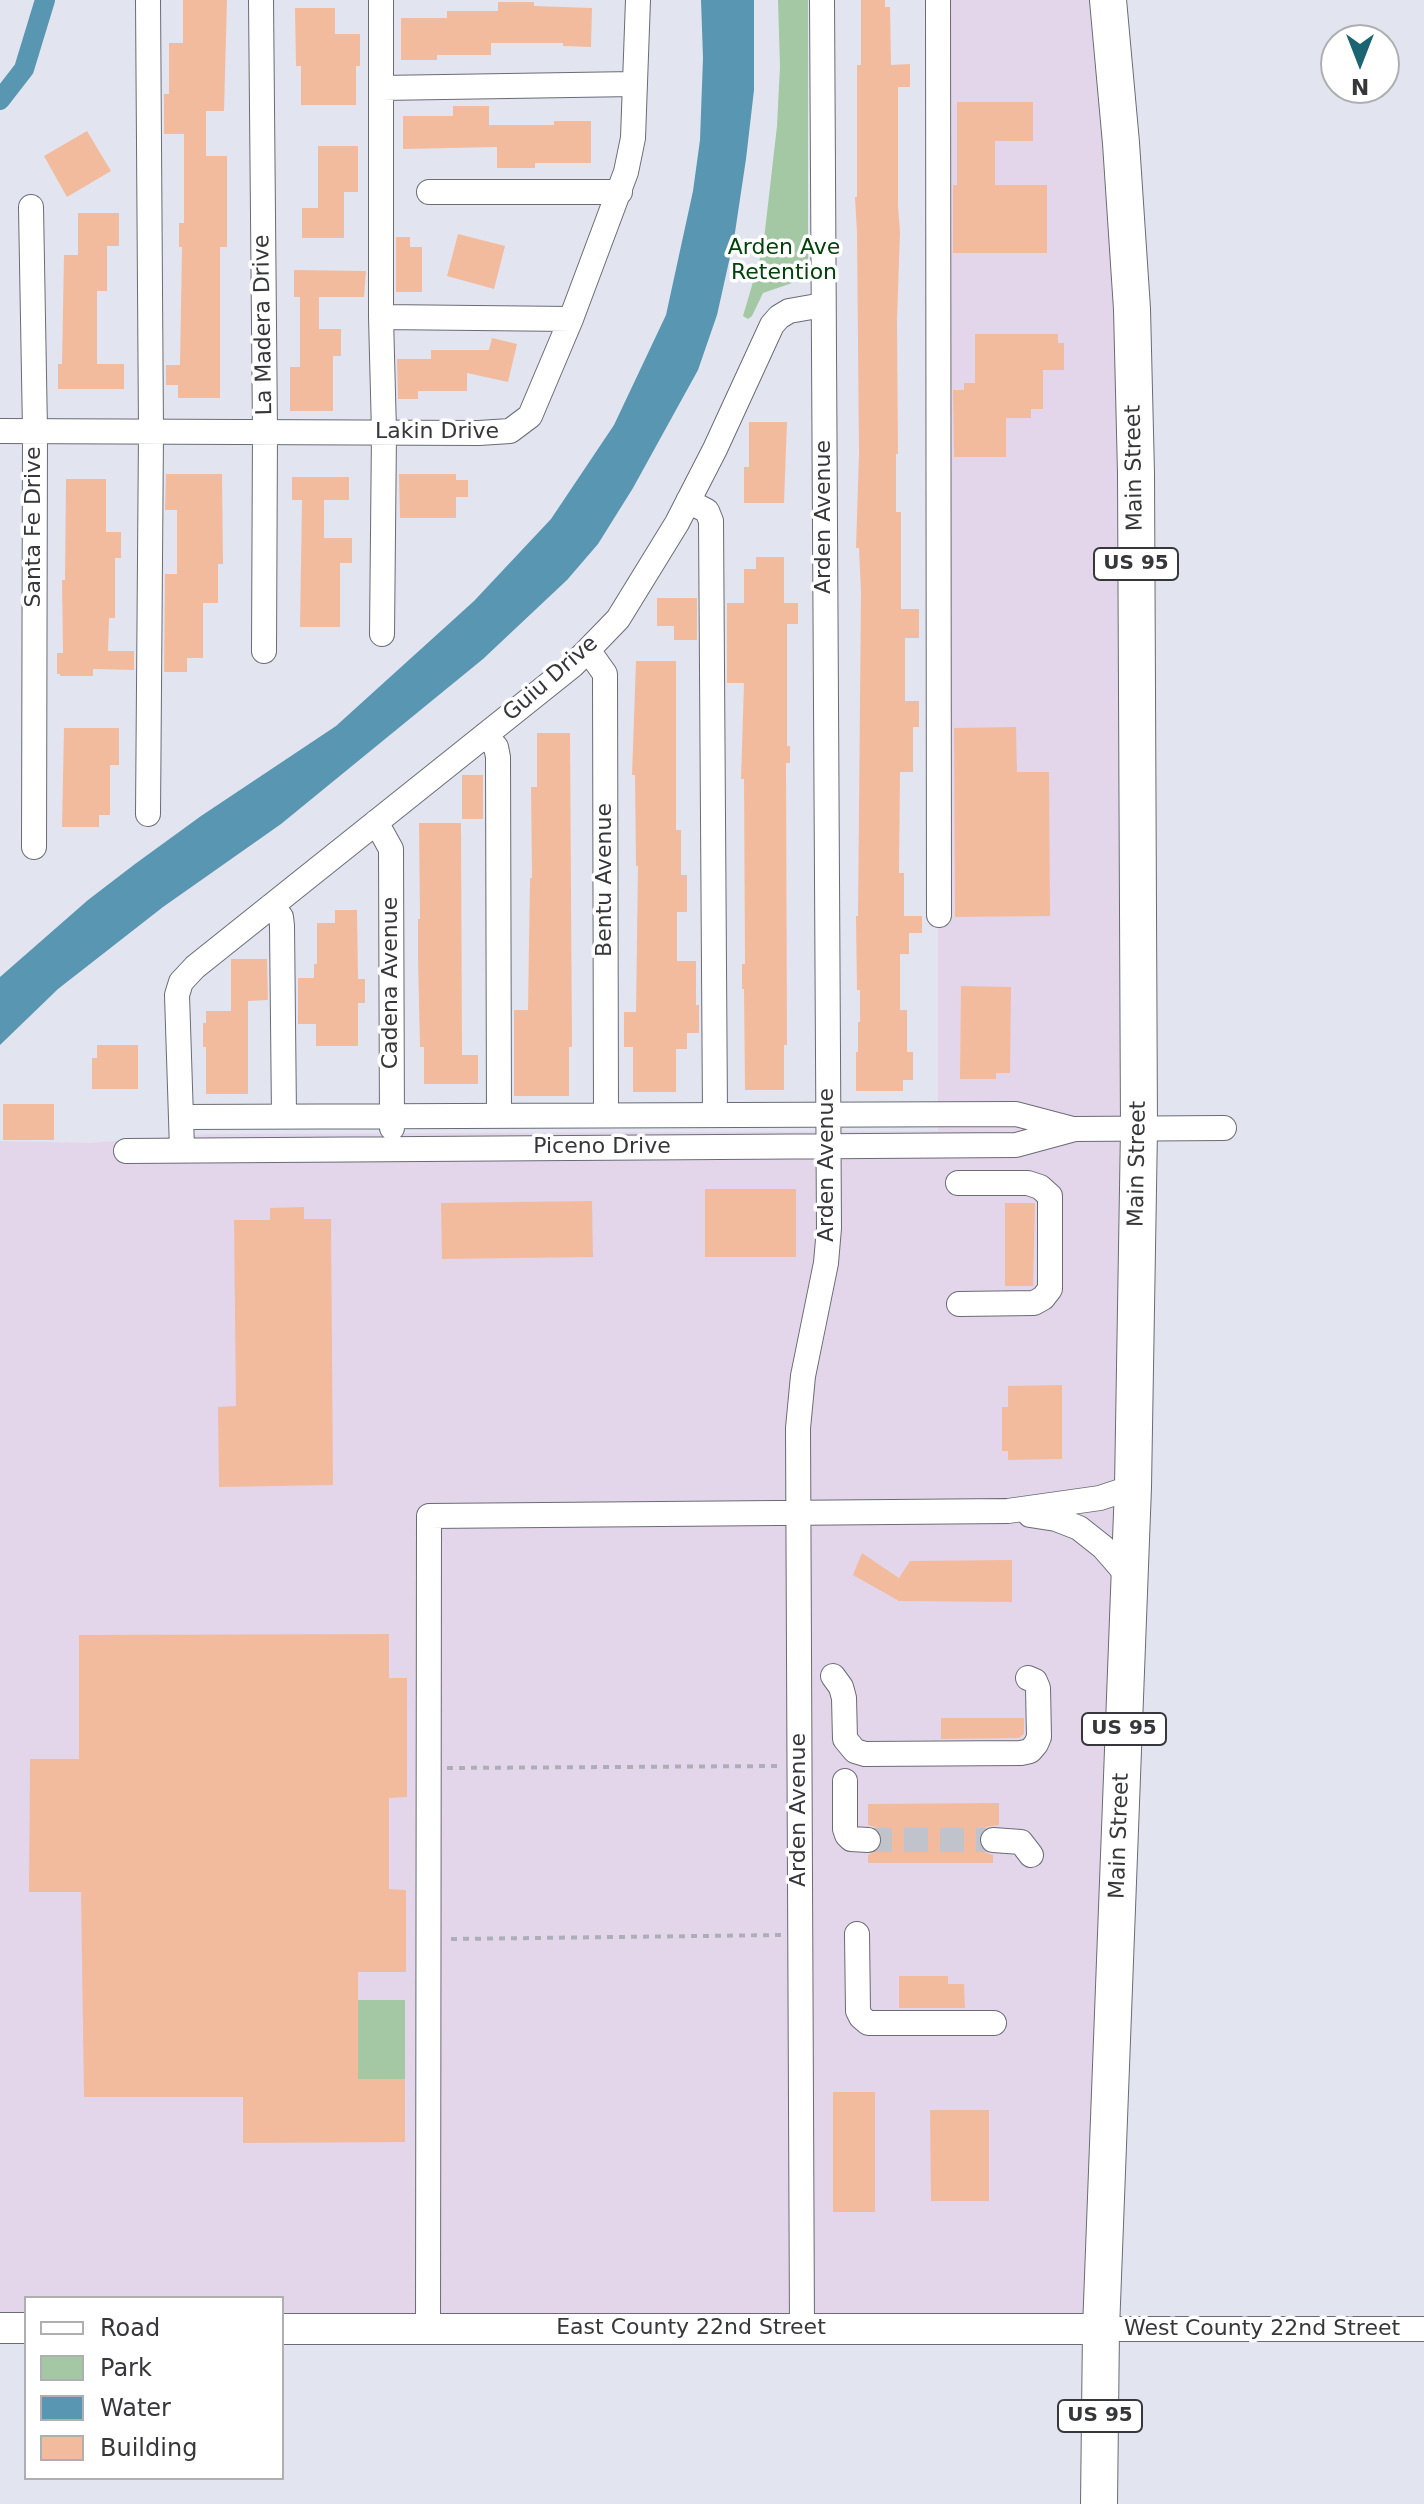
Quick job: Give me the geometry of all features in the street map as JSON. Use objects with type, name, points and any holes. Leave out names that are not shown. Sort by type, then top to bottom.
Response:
[{"type":"highway","name":"Main Street","points":[[1101,2329],[1133,1487],[1139,1129],[1136,473],[1132,309],[1108,0]]},
{"type":"highway","name":"US 95","points":[[1099,2504],[1101,2329]]},
{"type":"main road","points":[[0,2328],[24,2328]]},
{"type":"main road","name":"East County 22nd Street","points":[[284,2329],[1101,2329]]},
{"type":"street","points":[[148,0],[151,432],[148,814]]},
{"type":"street","name":"La Madera Drive","points":[[261,0],[264,651]]},
{"type":"street","points":[[381,0],[382,634]]},
{"type":"street","name":"Lakin Drive","points":[[0,431],[510,431],[530,416],[620,192],[633,138],[638,0]]},
{"type":"street","name":"Arden Avenue","points":[[802,2328],[799,1409],[807,1349],[826,1263],[829,1228],[822,0]]},
{"type":"street","points":[[938,0],[939,915]]},
{"type":"street","points":[[381,88],[634,84]]},
{"type":"street","points":[[429,192],[620,192]]},
{"type":"street","name":"Santa Fe Drive","points":[[31,207],[35,431],[34,847]]},
{"type":"street","name":"Guiu Drive","points":[[181,1117],[177,995],[181,982],[195,967],[573,665],[618,619],[688,501],[772,325],[789,311],[823,305]]},
{"type":"street","points":[[381,317],[571,319]]},
{"type":"street","points":[[688,501],[707,511],[711,521],[715,1115]]},
{"type":"street","name":"Bentu Avenue","points":[[588,650],[605,674],[606,1115]]},
{"type":"street","points":[[485,735],[496,747],[498,757],[499,1115]]},
{"type":"street","name":"Cadena Avenue","points":[[376,822],[391,849],[392,1147]]},
{"type":"street","points":[[271,906],[281,917],[282,926],[284,1116]]},
{"type":"street","name":"Piceno Drive","points":[[181,1117],[1016,1114],[1075,1129],[1224,1128]]},
{"type":"street","points":[[181,1117],[182,1149]]},
{"type":"street","name":"Piceno Drive","points":[[126,1151],[1016,1145],[1075,1129]]},
{"type":"street","points":[[958,1183],[1028,1183],[1040,1187],[1050,1196],[1050,1289],[1043,1298],[1034,1303],[959,1304]]},
{"type":"street","points":[[428,2329],[429,1516],[1008,1511],[1100,1498],[1133,1487]]},
{"type":"street","points":[[1008,1511],[1056,1519],[1079,1528],[1103,1547],[1130,1578]]},
{"type":"street","points":[[833,1676],[844,1698],[845,1739],[855,1751],[865,1754],[1030,1751],[1039,1737],[1038,1688],[1035,1681],[1028,1678]]},
{"type":"street","points":[[845,1781],[847,1835],[851,1839],[868,1840]]},
{"type":"street","points":[[993,1840],[1021,1842],[1031,1855]]},
{"type":"street","points":[[849,1934],[858,2011],[868,2023],[994,2023]]},
{"type":"street","name":"West County 22nd Street","points":[[1101,2329],[1424,2329]]},
{"type":"path","points":[[429,1768],[799,1766]]},
{"type":"path","points":[[428,1939],[800,1935]]},
{"type":"shaded area","points":[[938,0],[1108,0],[1136,473],[1101,2329],[284,2329],[284,2296],[24,2296],[24,2328],[0,2328],[0,1141],[89,1143],[207,1134],[938,1131]]},
{"type":"green space","name":"Arden Ave Retention","points":[[778,0],[808,0],[808,263],[795,282],[763,293],[748,319],[743,316],[763,248],[777,126],[780,66]]},
{"type":"green space","points":[[358,2000],[405,2000],[405,2079],[358,2079]]},
{"type":"water","points":[[701,0],[754,0],[754,90],[734,239],[717,315],[698,370],[633,488],[598,544],[567,580],[483,659],[281,824],[163,907],[58,989],[0,1045],[0,977],[88,900],[135,864],[336,726],[474,601],[551,519],[614,425],[666,315],[693,191],[700,140],[703,58]]},
{"type":"building","points":[[183,0],[227,0],[224,111],[206,111],[206,156],[227,156],[227,247],[220,247],[220,398],[178,398],[178,385],[166,385],[166,365],[180,365],[182,247],[179,247],[179,223],[184,223],[184,134],[164,134],[164,94],[169,94],[169,43],[183,43]]},
{"type":"building","points":[[861,0],[885,0],[885,7],[890,7],[891,65],[910,64],[910,87],[898,87],[900,232],[896,512],[901,512],[901,609],[919,609],[919,638],[905,638],[905,701],[919,701],[919,727],[913,727],[913,772],[900,772],[899,873],[904,873],[904,916],[922,916],[922,933],[909,933],[909,954],[900,954],[900,1010],[907,1010],[907,1052],[913,1052],[913,1080],[903,1080],[903,1091],[856,1091],[860,1022],[856,916],[861,592],[859,548],[856,548],[859,454],[855,197]]},
{"type":"building","points":[[498,2],[592,8],[591,47],[563,46],[563,43],[491,43],[491,55],[437,55],[437,60],[401,60],[401,18],[447,18],[447,11],[498,11]]},
{"type":"building","points":[[295,8],[335,8],[335,34],[360,34],[356,105],[301,105],[301,66],[296,66]]},
{"type":"building","points":[[957,102],[1033,102],[1033,141],[995,141],[995,185],[1047,185],[1047,253],[953,253]]},
{"type":"building","points":[[453,106],[489,106],[489,125],[554,125],[554,121],[591,121],[591,163],[535,163],[535,168],[497,168],[497,147],[403,149],[403,116],[453,116]]},
{"type":"building","points":[[87,131],[111,171],[67,197],[44,156]]},
{"type":"building","points":[[318,146],[358,146],[358,192],[344,192],[344,238],[302,238],[302,208],[318,208]]},
{"type":"building","points":[[78,213],[119,213],[119,246],[107,246],[107,291],[97,291],[97,364],[124,364],[124,389],[58,389],[58,364],[62,364],[64,255],[78,255]]},
{"type":"building","points":[[458,234],[505,246],[494,289],[447,276]]},
{"type":"building","points":[[396,237],[410,237],[410,247],[422,247],[422,292],[396,292]]},
{"type":"building","points":[[294,270],[366,271],[364,297],[319,297],[319,329],[341,329],[341,356],[333,356],[333,411],[290,411],[290,367],[300,367],[300,297],[294,297]]},
{"type":"building","points":[[975,334],[1058,334],[1058,343],[1064,343],[1064,370],[1043,370],[1043,409],[1031,409],[1031,418],[1006,418],[1006,457],[954,457],[953,390],[964,390],[964,383],[975,383]]},
{"type":"building","points":[[492,338],[517,344],[508,382],[467,373],[467,391],[418,391],[418,399],[398,399],[397,359],[431,359],[431,350],[489,350]]},
{"type":"building","points":[[749,422],[787,422],[784,503],[744,503],[744,467],[749,467]]},
{"type":"building","points":[[166,474],[222,474],[223,564],[218,564],[218,603],[203,603],[203,658],[187,658],[187,672],[164,672],[165,574],[177,574],[177,510],[165,510]]},
{"type":"building","points":[[399,474],[456,474],[456,480],[468,480],[468,497],[456,497],[456,518],[400,518]]},
{"type":"building","points":[[292,477],[349,477],[349,500],[324,500],[324,538],[352,538],[352,563],[340,563],[340,627],[300,627],[302,500],[292,500]]},
{"type":"building","points":[[66,479],[106,479],[106,532],[121,532],[121,558],[115,558],[115,618],[109,618],[108,651],[134,651],[134,670],[93,669],[93,676],[57,674],[57,653],[63,653]]},
{"type":"building","points":[[756,557],[784,557],[784,603],[798,603],[798,624],[787,624],[787,746],[790,746],[790,763],[786,763],[787,1045],[784,1045],[784,1090],[745,1090],[742,989],[742,964],[745,964],[744,779],[741,779],[744,683],[727,683],[727,603],[744,603],[744,569],[756,569]]},
{"type":"building","points":[[657,598],[697,598],[697,640],[674,640],[674,626],[657,626]]},
{"type":"building","points":[[636,661],[676,661],[676,830],[681,830],[681,875],[687,875],[687,912],[677,912],[677,961],[696,961],[699,1033],[687,1033],[687,1049],[676,1049],[676,1092],[633,1092],[633,1047],[624,1047],[624,1012],[636,1012],[638,866],[635,775],[632,775]]},
{"type":"building","points":[[1016,727],[1017,772],[1049,772],[1050,916],[955,917],[954,728]]},
{"type":"building","points":[[64,728],[119,728],[119,765],[110,765],[110,815],[99,815],[99,827],[62,827]]},
{"type":"building","points":[[537,733],[570,733],[572,1047],[569,1047],[569,1096],[514,1096],[514,1010],[528,1010],[531,787],[537,787]]},
{"type":"building","points":[[462,775],[483,775],[483,819],[462,819]]},
{"type":"building","points":[[419,823],[461,823],[462,1055],[478,1055],[478,1084],[424,1084],[418,958]]},
{"type":"building","points":[[335,910],[357,910],[358,979],[365,979],[365,1003],[358,1003],[358,1046],[316,1046],[316,1024],[298,1024],[298,978],[314,978],[317,923],[335,923]]},
{"type":"building","points":[[231,959],[267,959],[268,1000],[248,1001],[248,1094],[206,1094],[203,1023],[206,1023],[206,1011],[231,1011]]},
{"type":"building","points":[[961,986],[1011,987],[1010,1073],[996,1073],[996,1079],[960,1079]]},
{"type":"building","points":[[97,1045],[138,1045],[138,1089],[92,1089],[92,1058],[97,1058]]},
{"type":"building","points":[[3,1104],[54,1104],[54,1140],[3,1140]]},
{"type":"building","points":[[705,1189],[796,1189],[796,1257],[705,1257]]},
{"type":"building","points":[[592,1201],[593,1257],[442,1259],[441,1203]]},
{"type":"building","points":[[1005,1203],[1035,1203],[1033,1286],[1005,1286]]},
{"type":"building","points":[[304,1207],[304,1219],[331,1219],[333,1485],[219,1487],[218,1407],[236,1406],[234,1220],[270,1220],[270,1208]]},
{"type":"building","points":[[1062,1385],[1062,1459],[1008,1460],[1008,1451],[1002,1451],[1002,1407],[1008,1407],[1008,1386]]},
{"type":"building","points":[[862,1553],[899,1578],[910,1561],[1012,1560],[1012,1602],[899,1601],[853,1575]]},
{"type":"building","points":[[389,1634],[389,1678],[407,1678],[407,1797],[389,1798],[389,1889],[406,1890],[406,1972],[358,1972],[358,2079],[405,2079],[405,2142],[243,2143],[243,2097],[84,2097],[81,1892],[29,1892],[30,1759],[79,1759],[79,1635]]},
{"type":"building","points":[[941,1718],[1024,1718],[1024,1734],[1019,1738],[941,1739]]},
{"type":"building","points":[[999,1803],[999,1825],[986,1827],[978,1838],[984,1852],[993,1855],[993,1863],[868,1863],[868,1855],[880,1849],[883,1840],[877,1828],[868,1825],[868,1804]]},
{"type":"building","points":[[899,1976],[948,1976],[948,1984],[964,1984],[965,2008],[899,2008]]},
{"type":"building","points":[[833,2092],[875,2092],[875,2212],[833,2212]]},
{"type":"building","points":[[930,2110],[989,2110],[989,2201],[931,2201]]},
{"type":"waterway","points":[[0,100],[24,69],[45,0]]},
{"type":"tunnel","points":[[868,1840],[993,1840]]}]
